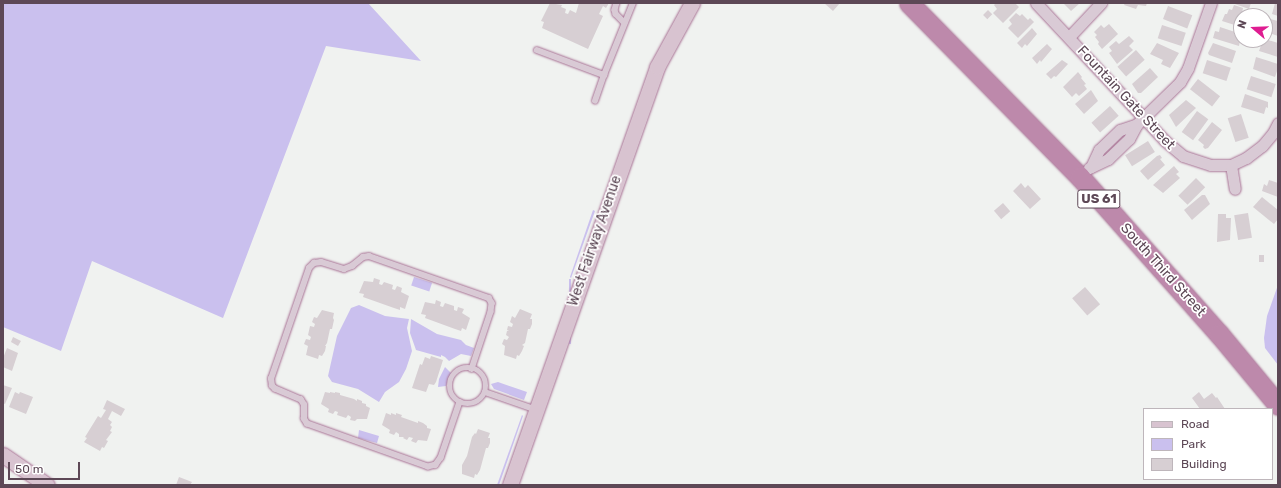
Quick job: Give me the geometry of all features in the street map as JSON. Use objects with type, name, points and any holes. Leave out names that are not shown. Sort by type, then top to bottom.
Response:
[{"type":"highway","name":"South Third Street","points":[[908,3],[1085,172],[1278,405]]},
{"type":"street","name":"West Fairway Avenue","points":[[510,485],[654,74],[668,43],[692,3]]},
{"type":"street","name":"Fountain Gate Street","points":[[1036,3],[1069,37],[1140,121],[1183,156],[1211,165],[1231,165]]},
{"type":"street","points":[[1069,37],[1101,3]]},
{"type":"street","points":[[1085,172],[1099,150],[1120,130],[1140,121],[1170,92],[1186,73],[1211,3]]},
{"type":"street","points":[[1236,189],[1231,165],[1246,158],[1262,146],[1273,133],[1278,123]]},
{"type":"street","points":[[3,455],[47,485]]},
{"type":"lane","points":[[617,3],[615,10],[616,14],[624,22]]},
{"type":"lane","points":[[595,101],[624,22],[633,3]]},
{"type":"lane","points":[[537,50],[604,75]]},
{"type":"lane","points":[[460,402],[441,458],[436,465],[428,467],[307,424],[304,419],[304,405],[301,400],[275,389],[272,386],[271,379],[309,268],[314,263],[321,262],[344,269],[352,266],[363,257],[369,256],[489,298],[492,303],[491,312],[472,369]]},
{"type":"lane","points":[[472,369],[483,376],[486,384],[485,392],[481,398],[474,403],[467,404],[460,402],[452,393],[452,381],[460,370],[472,369]]},
{"type":"lane","points":[[485,392],[537,410]]},
{"type":"green space","points":[[3,3],[368,3],[421,61],[326,46],[223,318],[92,261],[61,351],[3,327]]},
{"type":"green space","points":[[593,210],[595,211],[571,278],[570,277]]},
{"type":"green space","points":[[414,277],[432,283],[429,291],[411,286]]},
{"type":"green space","points":[[569,279],[571,279],[571,344],[569,344]]},
{"type":"green space","points":[[1278,285],[1278,365],[1265,348],[1264,338],[1267,316]]},
{"type":"green space","points":[[359,305],[385,316],[409,319],[407,328],[412,351],[406,369],[399,382],[385,392],[379,402],[358,389],[332,382],[328,376],[337,336],[351,308]]},
{"type":"green space","points":[[411,319],[437,334],[461,340],[466,345],[474,348],[471,356],[461,354],[449,361],[441,355],[441,357],[416,350],[410,333]]},
{"type":"green space","points":[[445,367],[451,373],[446,386],[438,387],[439,379]]},
{"type":"green space","points":[[498,382],[527,392],[524,400],[494,389],[491,384]]},
{"type":"green space","points":[[522,415],[523,416],[499,485],[497,485]]},
{"type":"green space","points":[[359,430],[379,436],[377,443],[358,438]]},
{"type":"building","points":[[550,3],[562,5],[561,7],[566,9],[565,13],[568,14],[570,10],[576,13],[579,3],[609,3],[606,8],[603,6],[599,14],[603,16],[588,49],[542,28],[544,22],[541,21]]},
{"type":"building","points":[[824,3],[840,3],[833,11]]},
{"type":"building","points":[[996,3],[1015,3],[1019,7],[1003,23],[993,13],[997,9],[994,5]]},
{"type":"building","points":[[1063,3],[1080,3],[1071,11]]},
{"type":"building","points":[[1125,3],[1147,3],[1146,6],[1138,5],[1136,9],[1124,5]]},
{"type":"building","points":[[1232,3],[1251,3],[1249,8]]},
{"type":"building","points":[[1275,3],[1278,3],[1278,16],[1273,14]]},
{"type":"building","points":[[1234,5],[1243,8],[1233,8],[1233,24],[1222,21],[1229,9],[1232,10]]},
{"type":"building","points":[[1168,6],[1192,15],[1187,28],[1163,19]]},
{"type":"building","points":[[988,10],[992,14],[987,19],[983,15]]},
{"type":"building","points":[[1016,13],[1020,16],[1022,14],[1028,20],[1030,18],[1034,22],[1018,38],[1008,28],[1012,24],[1009,20]]},
{"type":"building","points":[[1273,20],[1278,21],[1278,36],[1273,34]]},
{"type":"building","points":[[1109,24],[1118,34],[1102,49],[1098,44],[1099,42],[1095,37],[1097,35],[1094,32],[1101,25],[1104,28]]},
{"type":"building","points":[[1162,25],[1186,33],[1181,46],[1158,38]]},
{"type":"building","points":[[1220,27],[1233,31],[1233,44],[1213,38],[1215,31],[1219,32]]},
{"type":"building","points":[[1032,28],[1037,34],[1027,46],[1025,44],[1022,48],[1017,43]]},
{"type":"building","points":[[1129,36],[1134,41],[1129,46],[1133,50],[1117,64],[1109,53],[1112,51],[1109,47],[1116,41],[1119,44]]},
{"type":"building","points":[[1273,41],[1278,43],[1278,57],[1259,51],[1260,48],[1273,48]]},
{"type":"building","points":[[1157,43],[1179,53],[1170,68],[1161,64],[1163,60],[1150,54]]},
{"type":"building","points":[[1213,43],[1236,51],[1232,63],[1209,55],[1208,53]]},
{"type":"building","points":[[1047,44],[1052,49],[1041,62],[1040,60],[1037,64],[1032,58]]},
{"type":"building","points":[[1136,50],[1145,60],[1126,76],[1117,67]]},
{"type":"building","points":[[1256,57],[1278,64],[1278,72],[1277,71],[1275,77],[1253,69]]},
{"type":"building","points":[[1062,60],[1068,64],[1056,77],[1054,76],[1051,79],[1046,74]]},
{"type":"building","points":[[1207,60],[1231,68],[1226,81],[1203,73]]},
{"type":"building","points":[[1150,68],[1158,77],[1141,93],[1138,93],[1132,84]]},
{"type":"building","points":[[1078,72],[1086,84],[1084,85],[1087,89],[1079,96],[1076,93],[1072,97],[1063,87]]},
{"type":"building","points":[[1251,76],[1276,84],[1271,97],[1247,89]]},
{"type":"building","points":[[1198,79],[1220,96],[1212,106],[1190,89]]},
{"type":"building","points":[[1091,90],[1098,101],[1084,114],[1075,104]]},
{"type":"building","points":[[1245,94],[1268,102],[1268,108],[1266,107],[1264,114],[1241,107]]},
{"type":"building","points":[[1186,100],[1196,108],[1176,127],[1169,115]]},
{"type":"building","points":[[1110,106],[1119,116],[1100,132],[1091,123]]},
{"type":"building","points":[[1197,111],[1208,119],[1193,140],[1182,132]]},
{"type":"building","points":[[1241,114],[1249,138],[1235,142],[1228,118]]},
{"type":"building","points":[[1212,122],[1222,130],[1208,148],[1205,149],[1203,147],[1204,145],[1198,140]]},
{"type":"building","points":[[1148,141],[1155,152],[1132,166],[1125,155]]},
{"type":"building","points":[[1160,155],[1162,158],[1160,159],[1165,165],[1148,180],[1140,171]]},
{"type":"building","points":[[1174,166],[1179,172],[1176,174],[1180,178],[1163,193],[1153,185]]},
{"type":"building","points":[[1196,178],[1205,187],[1188,205],[1178,196]]},
{"type":"building","points":[[1269,180],[1278,183],[1278,197],[1262,191],[1264,184],[1267,186]]},
{"type":"building","points":[[1021,183],[1025,188],[1028,185],[1041,199],[1030,209],[1013,191]]},
{"type":"building","points":[[1202,195],[1205,195],[1210,204],[1192,220],[1184,210]]},
{"type":"building","points":[[1262,197],[1278,210],[1278,219],[1274,224],[1253,207]]},
{"type":"building","points":[[1003,203],[1010,211],[1001,219],[994,211]]},
{"type":"building","points":[[1248,213],[1252,238],[1238,240],[1234,215]]},
{"type":"building","points":[[1218,214],[1226,214],[1226,218],[1231,218],[1230,240],[1217,242]]},
{"type":"building","points":[[1259,255],[1264,255],[1264,262],[1259,262]]},
{"type":"building","points":[[374,278],[380,280],[379,284],[382,285],[384,282],[393,285],[392,289],[395,290],[397,286],[402,288],[401,292],[409,296],[405,309],[400,307],[400,310],[394,308],[363,297],[364,294],[359,293],[364,281],[373,282]]},
{"type":"building","points":[[1085,287],[1100,304],[1087,316],[1072,298]]},
{"type":"building","points":[[436,300],[441,302],[440,306],[443,307],[445,303],[454,306],[454,310],[457,311],[458,307],[464,309],[462,313],[470,318],[466,330],[462,328],[461,331],[455,329],[425,318],[426,315],[421,314],[425,302],[435,304]]},
{"type":"building","points":[[520,309],[532,314],[530,319],[532,319],[532,324],[530,329],[528,329],[525,343],[522,345],[524,346],[522,351],[519,356],[517,355],[516,359],[504,355],[505,346],[502,344],[504,339],[507,340],[509,337],[506,335],[507,331],[509,331],[507,330],[508,326],[512,327],[513,324],[510,322],[512,316],[515,318]]},
{"type":"building","points":[[322,310],[334,313],[334,320],[325,346],[325,351],[322,356],[319,355],[318,359],[306,355],[308,346],[304,344],[306,339],[310,340],[311,337],[308,335],[310,326],[314,327],[315,324],[312,322],[314,317],[317,318]]},
{"type":"building","points":[[13,337],[21,341],[18,346],[11,342]]},
{"type":"building","points":[[7,348],[18,353],[12,371],[3,367],[3,358]]},
{"type":"building","points":[[431,356],[443,360],[436,382],[434,385],[429,384],[426,392],[412,388],[420,364],[422,365],[425,357],[430,359]]},
{"type":"building","points":[[3,385],[12,388],[5,404],[3,403]]},
{"type":"building","points":[[15,392],[19,394],[20,392],[33,397],[26,414],[9,407]]},
{"type":"building","points":[[325,392],[340,393],[340,395],[357,401],[357,399],[362,401],[362,403],[366,404],[366,406],[370,408],[367,419],[357,419],[355,421],[350,420],[351,417],[348,415],[346,418],[337,415],[338,412],[335,411],[333,414],[328,412],[329,409],[321,404]]},
{"type":"building","points":[[1199,392],[1204,399],[1212,393],[1216,398],[1217,397],[1224,408],[1199,408],[1192,398]]},
{"type":"building","points":[[107,400],[125,409],[121,416],[112,411],[108,419],[112,422],[110,425],[112,427],[110,431],[112,432],[106,440],[108,441],[104,448],[102,447],[100,451],[84,442],[87,438],[85,437],[98,416],[101,418],[106,410],[103,409]]},
{"type":"building","points":[[386,413],[396,415],[396,413],[402,415],[401,417],[418,423],[418,421],[423,423],[427,426],[427,428],[431,429],[427,441],[418,440],[416,443],[411,441],[413,438],[409,437],[407,440],[403,438],[404,437],[399,437],[399,434],[396,432],[394,435],[389,433],[390,430],[382,425]]},
{"type":"building","points":[[478,429],[490,433],[488,438],[490,438],[490,443],[488,448],[486,448],[480,470],[477,475],[475,474],[474,478],[462,474],[462,465],[467,456],[472,437],[475,433],[476,434]]},
{"type":"building","points":[[179,477],[192,482],[190,485],[176,485]]}]
